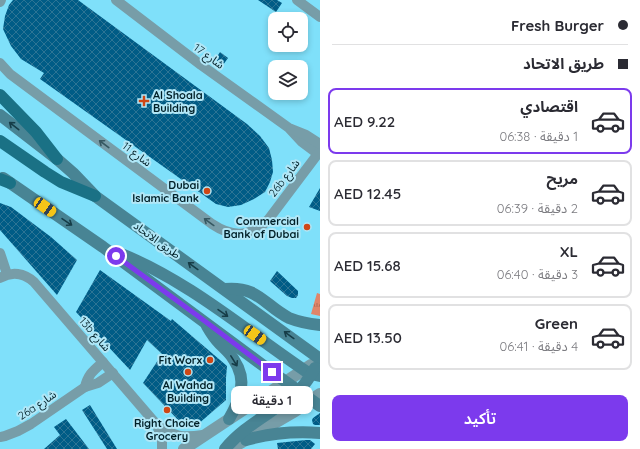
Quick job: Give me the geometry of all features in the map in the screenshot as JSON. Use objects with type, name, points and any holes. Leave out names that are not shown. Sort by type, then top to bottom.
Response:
[{"type":"main road","points":[[0,95],[36,132],[57,159]]},
{"type":"main road","name":"طريق الاتحاد","points":[[0,115],[57,159],[95,196],[320,358]]},
{"type":"main road","points":[[0,141],[61,182],[95,196]]},
{"type":"main road","points":[[0,176],[5,181],[104,247],[286,381],[313,379]]},
{"type":"main road","points":[[104,247],[156,270],[197,295],[313,379],[317,400]]},
{"type":"main road","points":[[225,289],[250,291],[290,318],[304,323],[320,325]]},
{"type":"main road","points":[[202,319],[209,331],[234,360],[240,374],[241,390],[235,408],[229,419]]},
{"type":"main road","points":[[225,449],[242,431],[313,379]]},
{"type":"main road","points":[[246,440],[260,436],[290,432],[320,433]]},
{"type":"street","name":"شارع 17","points":[[116,0],[201,65],[289,128],[302,142],[319,150]]},
{"type":"street","points":[[297,0],[320,17]]},
{"type":"street","name":"شارع 11","points":[[0,63],[10,74],[220,230],[239,234],[250,232],[260,227],[268,220]]},
{"type":"street","name":"26b شارع","points":[[268,220],[319,150]]},
{"type":"street","points":[[0,253],[4,276]]},
{"type":"street","name":"13b شارع","points":[[4,276],[15,273],[22,274],[34,282],[157,425],[174,435],[183,437],[203,435]]},
{"type":"street","points":[[184,449],[286,381],[313,379],[320,358]]},
{"type":"street","name":"26a شارع","points":[[85,387],[90,374],[103,362]]},
{"type":"street","name":"26a شارع","points":[[0,437],[18,431],[31,424],[85,387],[98,384],[113,373]]},
{"type":"street","points":[[230,449],[295,411],[317,400]]},
{"type":"street","name":"13b شارع","points":[[157,425],[162,441],[162,449]]},
{"type":"green space","points":[[317,293],[320,294],[320,316],[311,314]]},
{"type":"building","name":"Al Shoala Building","points":[[13,0],[78,0],[247,124],[260,136],[269,148],[273,172],[265,192],[241,205],[228,207],[216,204],[40,79],[44,73],[21,59],[11,46],[3,29],[5,16],[9,5]]},
{"type":"building","points":[[258,0],[277,0],[282,3],[276,12]]},
{"type":"building","points":[[220,52],[228,58],[223,65],[215,60]]},
{"type":"building","name":"Commercial Bank of Dubai","points":[[320,188],[320,211],[309,207]]},
{"type":"building","points":[[0,203],[11,207],[51,237],[77,260],[57,295],[0,230]]},
{"type":"building","points":[[100,270],[171,321],[172,319],[227,366],[226,400],[197,425],[181,423],[143,383],[162,354],[147,340],[130,370],[76,312]]},
{"type":"building","points":[[277,271],[298,291],[296,298],[287,296],[270,281]]},
{"type":"building","points":[[90,405],[117,449],[107,449],[82,410]]},
{"type":"building","points":[[320,413],[320,425],[313,424],[313,418]]},
{"type":"building","points":[[66,419],[89,449],[44,449],[60,435],[54,427]]},
{"type":"building","points":[[310,440],[315,444],[311,449],[278,449],[277,443]]},
{"type":"place","name":"Al Shoala Building","points":[[144,101]]},
{"type":"place","name":"Dubai Islamic Bank","points":[[207,191]]},
{"type":"place","name":"Commercial Bank of Dubai","points":[[307,227]]},
{"type":"place","name":"Fit Worx","points":[[210,360]]},
{"type":"place","name":"Al Wahda Building","points":[[188,372]]},
{"type":"place","name":"Right Choice Grocery","points":[[167,410]]},
{"type":"route","points":[[116,256],[272,372]]}]
